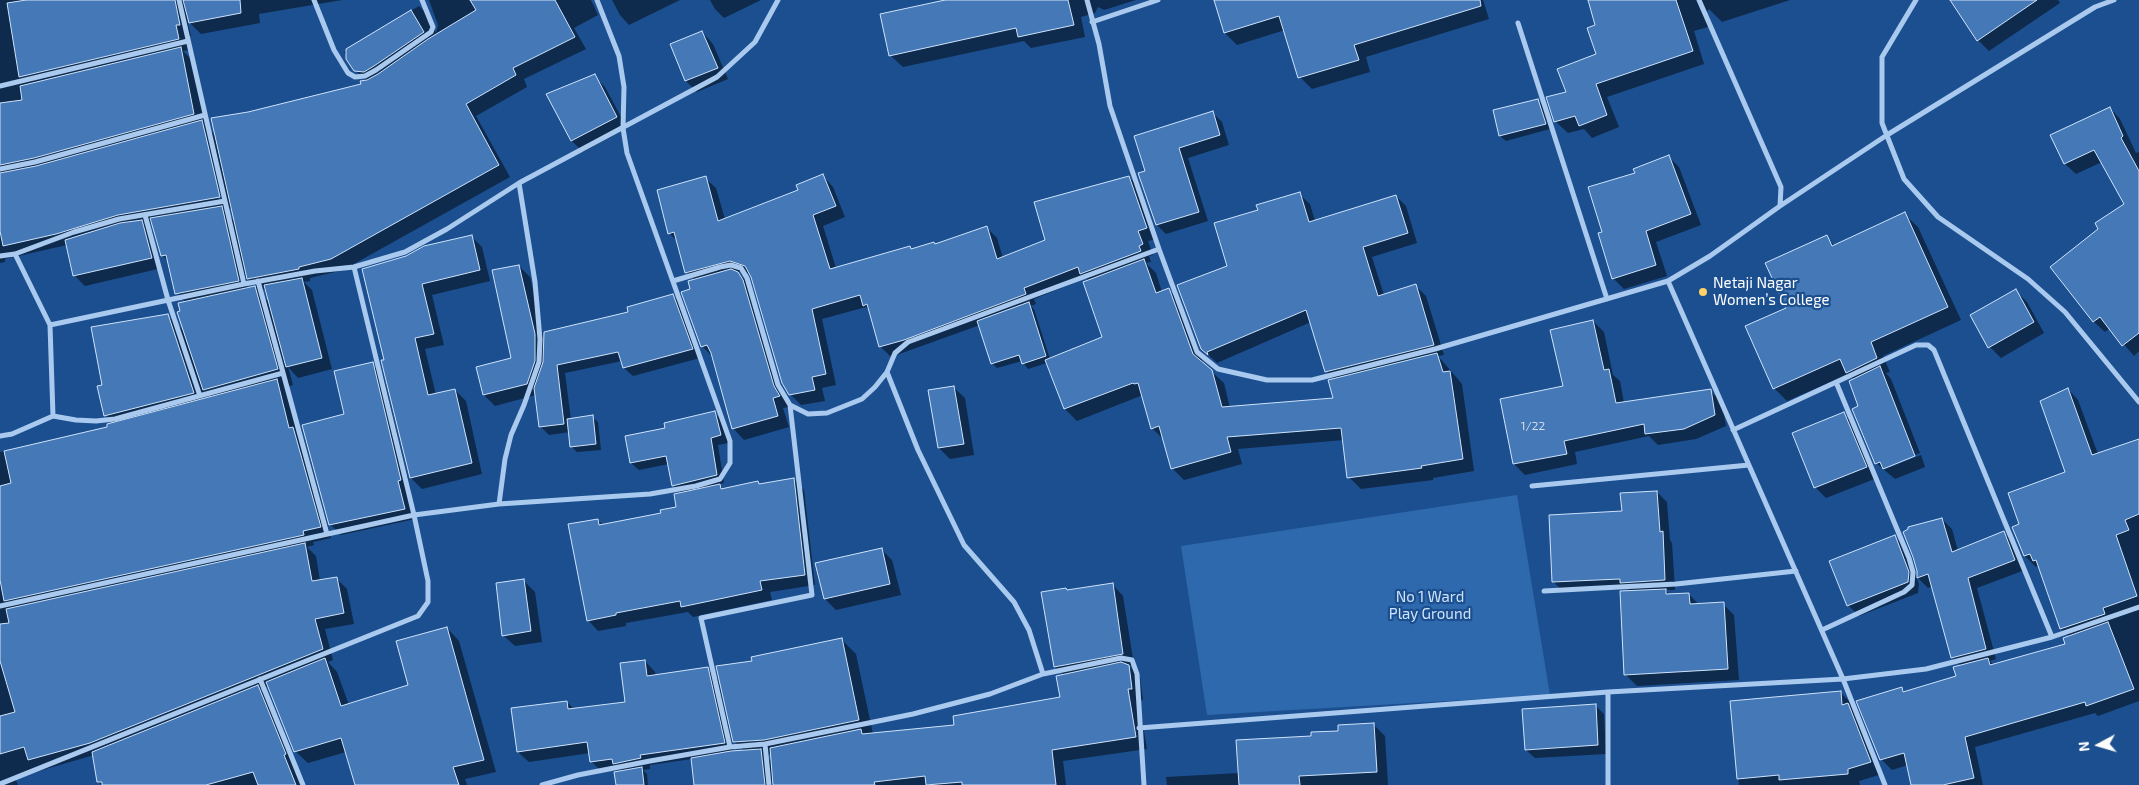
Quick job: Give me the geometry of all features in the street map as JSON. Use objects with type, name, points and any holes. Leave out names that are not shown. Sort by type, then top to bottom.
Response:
[{"type":"street","points":[[179,0],[244,284]]},
{"type":"street","points":[[314,0],[334,50],[348,73],[355,77],[365,76],[376,70],[431,32],[433,27],[422,0]]},
{"type":"street","points":[[0,606],[414,515],[499,504],[650,494],[720,480],[730,463],[730,441],[627,153],[623,128],[624,87],[619,56],[597,0]]},
{"type":"street","points":[[50,325],[258,281],[316,271],[354,267],[405,252],[447,229],[519,183],[717,77],[755,42],[778,0]]},
{"type":"street","points":[[1087,0],[1110,106],[1197,352],[1218,370],[1267,380],[1312,380],[1435,349],[1668,281],[1710,256],[1780,206],[1887,135],[2095,7],[2114,0]]},
{"type":"street","points":[[1092,22],[1158,0]]},
{"type":"street","points":[[1699,0],[1781,188],[1780,206]]},
{"type":"street","points":[[1916,0],[1882,57],[1882,123],[1904,179],[1938,218],[2028,279],[2065,312],[2139,402]]},
{"type":"street","points":[[1518,23],[1607,299]]},
{"type":"street","points":[[0,86],[188,41]]},
{"type":"street","points":[[0,169],[35,162],[205,115]]},
{"type":"street","points":[[499,504],[505,459],[511,435],[539,362],[540,339],[535,282],[519,183]]},
{"type":"street","points":[[0,256],[15,254],[74,232],[119,219],[225,201]]},
{"type":"street","points":[[145,215],[168,300],[200,396]]},
{"type":"street","points":[[790,405],[808,414],[827,413],[862,399],[887,372],[895,353],[908,342],[1159,249]]},
{"type":"street","points":[[15,254],[50,325],[53,416]]},
{"type":"street","points":[[673,281],[720,267],[731,265],[742,268],[747,278],[778,385],[790,405],[812,594],[701,618],[730,747]]},
{"type":"street","points":[[0,784],[418,616],[428,602],[428,581],[414,515],[354,267]]},
{"type":"street","points":[[258,281],[327,534]]},
{"type":"street","points":[[1668,281],[1822,630],[1886,785]]},
{"type":"street","points":[[1734,430],[1916,345],[1928,345],[1934,350],[2052,637]]},
{"type":"street","points":[[887,372],[918,450],[964,545],[1014,602],[1029,630],[1043,674]]},
{"type":"street","points":[[0,436],[12,434],[53,416],[96,421],[115,419],[283,373]]},
{"type":"street","points":[[1822,630],[1904,592],[1912,584],[1913,572],[1909,558],[1836,382]]},
{"type":"street","points":[[1532,486],[1749,465]]},
{"type":"street","points":[[1544,591],[1676,584],[1796,571]]},
{"type":"street","points":[[1140,728],[1608,692],[1843,679],[1926,669],[2052,637],[2139,607]]},
{"type":"street","points":[[542,785],[578,775],[730,747],[765,744],[923,711],[990,694],[1043,674],[1121,658],[1132,660],[1137,674],[1144,785]]},
{"type":"street","points":[[260,679],[304,785]]},
{"type":"street","points":[[1608,692],[1608,785]]},
{"type":"street","points":[[765,744],[769,785]]},
{"type":"green space","name":"No 1 Ward Play Ground","points":[[1517,495],[1550,695],[1207,715],[1181,546]]},
{"type":"building","points":[[26,0],[175,0],[180,25],[176,25],[179,39],[19,77],[7,3]]},
{"type":"building","points":[[183,0],[240,0],[241,13],[189,23]]},
{"type":"building","points":[[470,0],[555,0],[575,37],[513,68],[516,75],[466,104],[499,165],[331,259],[299,267],[299,269],[247,279],[211,118],[248,112],[361,84],[360,81],[367,80],[378,74],[428,39],[476,10]]},
{"type":"building","points":[[945,0],[1068,0],[1074,25],[1018,37],[1016,28],[889,56],[880,14]]},
{"type":"building","points":[[1214,0],[1480,0],[1481,6],[1354,45],[1359,60],[1298,78],[1279,16],[1224,33]]},
{"type":"building","points":[[1588,0],[1676,0],[1693,51],[1596,84],[1607,115],[1579,126],[1575,116],[1554,122],[1546,97],[1566,92],[1557,69],[1596,54],[1587,28],[1595,25]]},
{"type":"building","points":[[1950,0],[2037,0],[1977,41]]},
{"type":"building","points":[[411,10],[424,32],[364,72],[354,71],[346,59],[346,49]]},
{"type":"building","points":[[702,31],[718,68],[685,81],[670,44]]},
{"type":"building","points":[[181,47],[194,114],[34,158],[0,165],[0,103],[22,100],[20,86]]},
{"type":"building","points":[[595,74],[617,117],[571,141],[546,94]]},
{"type":"building","points":[[1538,99],[1546,124],[1499,136],[1493,110]]},
{"type":"building","points":[[2110,107],[2123,136],[2121,138],[2139,171],[2139,333],[2122,346],[2100,317],[2093,322],[2050,267],[2098,229],[2095,223],[2124,204],[2094,150],[2064,164],[2050,135]]},
{"type":"building","points":[[1213,111],[1220,135],[1179,148],[1199,212],[1156,225],[1138,173],[1145,171],[1134,136]]},
{"type":"building","points":[[202,120],[220,197],[118,215],[56,234],[3,246],[0,231],[0,173],[36,166]]},
{"type":"building","points":[[1669,155],[1691,214],[1646,231],[1656,265],[1612,279],[1598,233],[1602,232],[1588,187],[1635,173],[1633,169]]},
{"type":"building","points":[[823,174],[836,206],[813,215],[830,269],[910,246],[911,249],[934,242],[935,244],[987,226],[997,259],[1045,240],[1034,202],[1129,176],[1147,228],[1138,231],[1143,244],[1139,246],[1141,251],[1080,274],[1078,267],[1024,288],[1026,294],[904,340],[879,347],[867,304],[863,306],[860,295],[812,309],[826,374],[812,377],[815,390],[789,395],[782,383],[751,277],[745,266],[730,261],[685,273],[674,232],[668,234],[657,190],[706,176],[718,221],[798,190],[796,185]]},
{"type":"building","points":[[1300,192],[1309,222],[1396,195],[1408,233],[1363,247],[1378,296],[1416,284],[1434,345],[1325,372],[1306,310],[1207,352],[1208,355],[1201,349],[1177,285],[1227,266],[1214,223],[1258,210],[1256,205]]},
{"type":"building","points":[[222,206],[239,281],[175,294],[166,255],[161,256],[150,218]]},
{"type":"building","points":[[1905,212],[1948,307],[1871,342],[1877,358],[1846,373],[1840,359],[1773,389],[1745,326],[1786,308],[1765,263],[1827,235],[1832,246]]},
{"type":"building","points":[[142,220],[152,258],[73,276],[65,240],[120,223]]},
{"type":"building","points":[[472,235],[480,270],[422,284],[434,334],[415,338],[428,395],[455,389],[472,463],[410,478],[381,360],[384,360],[362,269],[406,256],[424,246]]},
{"type":"building","points":[[1144,259],[1156,293],[1169,288],[1193,354],[1212,370],[1222,407],[1333,398],[1328,380],[1437,353],[1443,372],[1450,371],[1463,459],[1421,466],[1422,468],[1347,478],[1341,428],[1227,437],[1231,452],[1171,469],[1159,426],[1151,429],[1138,383],[1133,383],[1064,409],[1045,360],[1102,337],[1083,282]]},
{"type":"building","points":[[519,265],[535,334],[535,361],[527,384],[483,395],[476,367],[511,358],[492,270]]},
{"type":"building","points":[[731,269],[738,272],[743,280],[774,386],[780,396],[773,398],[778,416],[732,429],[711,353],[707,345],[701,347],[681,292],[690,289],[688,281]]},
{"type":"building","points":[[302,278],[322,358],[286,367],[264,285]]},
{"type":"building","points":[[255,286],[278,369],[203,390],[177,312],[180,311],[178,303]]},
{"type":"building","points":[[2016,289],[2034,322],[1988,348],[1970,315]]},
{"type":"building","points":[[673,294],[693,349],[623,368],[618,352],[557,365],[564,424],[539,427],[534,388],[543,362],[544,332],[628,312],[627,307]]},
{"type":"building","points":[[1029,302],[1046,356],[1022,364],[1019,355],[991,364],[977,321]]},
{"type":"building","points":[[168,314],[194,393],[104,416],[97,386],[102,385],[91,327]]},
{"type":"building","points":[[1593,320],[1604,370],[1609,369],[1616,403],[1711,389],[1715,415],[1684,429],[1645,434],[1644,424],[1564,441],[1567,454],[1513,464],[1500,399],[1563,386],[1550,330]]},
{"type":"building","points":[[373,362],[401,480],[398,481],[405,509],[329,525],[302,425],[344,414],[334,371]]},
{"type":"building","points":[[1880,366],[1915,456],[1883,469],[1880,462],[1875,464],[1852,409],[1858,406],[1849,381]]},
{"type":"building","points":[[277,379],[289,428],[293,427],[321,527],[303,531],[304,535],[4,601],[0,580],[0,486],[11,483],[4,451],[107,427],[107,424]]},
{"type":"building","points":[[954,386],[964,444],[938,448],[928,390]]},
{"type":"building","points":[[2068,388],[2092,455],[2139,439],[2139,514],[2125,520],[2129,530],[2116,535],[2137,596],[2103,608],[2105,614],[2060,629],[2036,560],[2033,561],[2030,554],[2024,556],[2012,527],[2019,524],[2008,493],[2065,472],[2040,401]]},
{"type":"building","points":[[715,411],[721,435],[711,438],[717,475],[672,486],[666,456],[630,463],[625,436],[665,428],[664,423]]},
{"type":"building","points":[[1844,412],[1867,467],[1814,488],[1792,433]]},
{"type":"building","points":[[593,415],[596,444],[570,447],[567,419]]},
{"type":"building","points":[[794,478],[805,575],[760,581],[762,590],[681,607],[680,601],[616,613],[616,615],[587,621],[568,524],[598,519],[599,525],[661,513],[660,510],[676,507],[674,494],[720,484],[721,489],[758,481],[759,484]]},
{"type":"building","points":[[1657,491],[1660,532],[1663,531],[1665,580],[1620,583],[1620,579],[1552,582],[1549,515],[1622,511],[1620,493]]},
{"type":"building","points":[[1942,518],[1952,552],[2004,531],[2015,560],[1968,578],[1986,649],[1951,658],[1928,574],[1917,578],[1913,557],[1903,532],[1908,527]]},
{"type":"building","points":[[1895,535],[1909,572],[1908,582],[1847,606],[1829,561]]},
{"type":"building","points":[[305,543],[312,581],[337,577],[344,613],[315,619],[323,649],[90,743],[28,760],[24,747],[0,754],[0,716],[15,712],[0,661],[0,624],[9,623],[6,609]]},
{"type":"building","points":[[882,548],[890,584],[824,599],[815,563]]},
{"type":"building","points":[[524,579],[531,631],[502,636],[496,583]]},
{"type":"building","points":[[1113,583],[1123,654],[1054,667],[1041,592]]},
{"type":"building","points":[[1666,589],[1666,594],[1689,593],[1690,604],[1724,602],[1728,669],[1624,675],[1620,591]]},
{"type":"building","points":[[2108,622],[2134,689],[2086,706],[2085,702],[1965,737],[1974,778],[1943,785],[1911,785],[1904,753],[1880,760],[1856,701],[1902,687],[1903,692],[1956,676],[1953,667],[1988,658],[1990,665],[2065,644],[2063,638]]},
{"type":"building","points":[[447,627],[484,760],[453,767],[459,785],[355,785],[341,738],[294,752],[266,682],[325,658],[341,706],[408,685],[396,641]]},
{"type":"building","points":[[842,638],[859,720],[764,740],[733,742],[716,666],[752,661],[751,657]]},
{"type":"building","points":[[645,660],[647,676],[708,667],[725,743],[640,755],[641,758],[613,764],[612,759],[590,762],[587,742],[517,752],[511,708],[567,701],[568,709],[625,702],[620,663]]},
{"type":"building","points":[[1121,662],[1129,665],[1132,689],[1128,689],[1136,737],[1052,750],[1056,785],[962,785],[962,782],[926,785],[925,776],[874,782],[875,785],[773,785],[770,748],[861,729],[862,734],[954,725],[953,716],[1060,697],[1056,676]]},
{"type":"building","points":[[258,685],[286,754],[284,755],[296,785],[258,785],[253,772],[206,785],[102,785],[102,782],[97,782],[92,752]]},
{"type":"building","points":[[1841,691],[1842,705],[1848,703],[1871,762],[1848,769],[1848,774],[1779,780],[1779,775],[1737,779],[1730,701]]},
{"type":"building","points":[[1596,704],[1598,745],[1525,750],[1522,709]]},
{"type":"building","points":[[1374,723],[1377,772],[1299,776],[1300,785],[1239,785],[1236,740],[1311,736],[1311,732],[1338,731],[1338,725]]},
{"type":"building","points":[[761,749],[765,785],[694,785],[691,758],[731,751]]},
{"type":"building","points":[[642,767],[644,785],[616,785],[614,772]]},
{"type":"place","name":"Netaji Nagar Women’s College","points":[[1703,292]]}]
